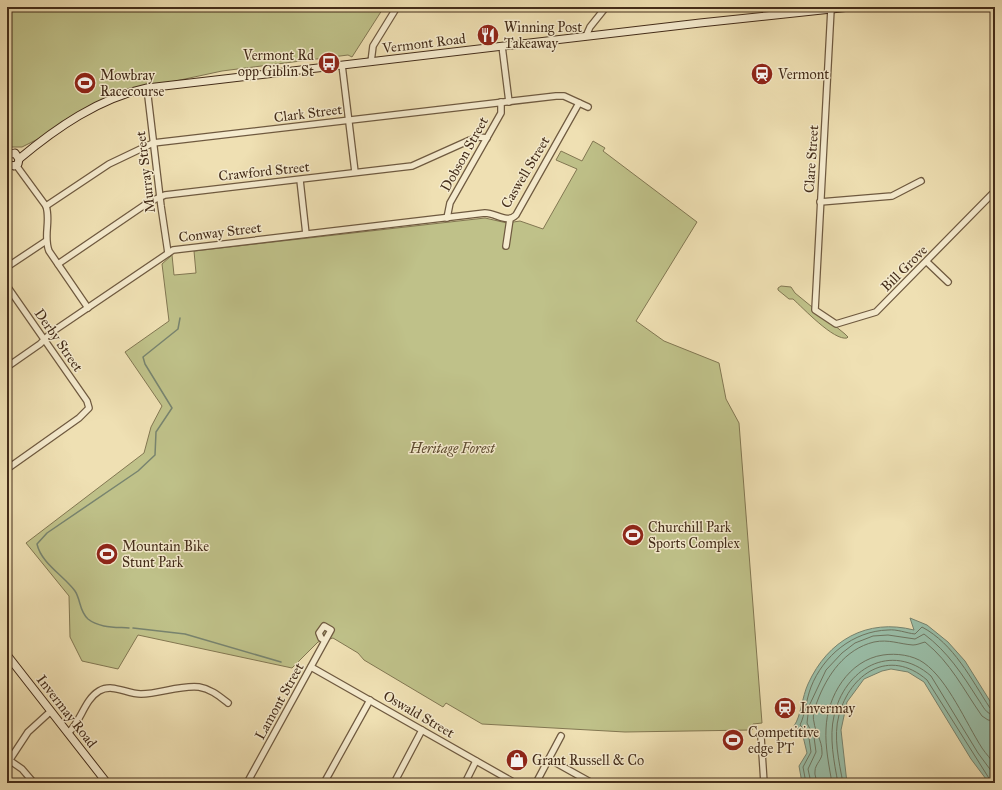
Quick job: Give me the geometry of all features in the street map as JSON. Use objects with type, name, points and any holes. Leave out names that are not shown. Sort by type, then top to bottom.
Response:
[{"type":"street","points":[[371,62],[373,46],[397,7]]},
{"type":"street","points":[[586,36],[590,27],[606,7]]},
{"type":"street","name":"Vermont Road","points":[[11,159],[38,144],[102,102],[125,93],[147,88],[586,36],[850,7]]},
{"type":"street","name":"Clare Street","points":[[815,310],[831,9]]},
{"type":"street","points":[[502,46],[509,102]]},
{"type":"street","points":[[342,65],[355,172]]},
{"type":"street","name":"Murray Street","points":[[147,88],[168,253]]},
{"type":"street","name":"Clark Street","points":[[46,206],[109,164],[153,143],[560,96],[588,107]]},
{"type":"street","name":"Dobson Street","points":[[447,218],[450,204],[500,113],[501,102]]},
{"type":"street","name":"Caswell Street","points":[[447,218],[488,213],[510,218],[516,214],[580,103]]},
{"type":"street","name":"Crawford Street","points":[[58,264],[160,196],[412,166],[470,140],[480,137],[487,138]]},
{"type":"street","points":[[11,159],[46,206],[46,241],[49,251],[88,308]]},
{"type":"street","points":[[300,180],[306,234]]},
{"type":"street","points":[[820,202],[892,196],[921,181]]},
{"type":"street","name":"Bill Grove","points":[[815,310],[836,324],[871,315],[880,309],[927,262],[995,191]]},
{"type":"street","name":"Conway Street","points":[[7,367],[44,340],[52,332],[168,253],[181,248],[447,218]]},
{"type":"street","points":[[506,246],[510,218]]},
{"type":"street","points":[[7,267],[46,241]]},
{"type":"street","points":[[927,262],[948,282]]},
{"type":"street","name":"Derby Street","points":[[7,286],[87,401],[89,408],[79,418],[7,469]]},
{"type":"street","name":"Lamont Street","points":[[247,783],[311,667],[331,630],[324,626],[320,628],[319,633],[320,638],[325,641]]},
{"type":"street","name":"Invermay Road","points":[[7,655],[106,783]]},
{"type":"street","name":"Oswald Street","points":[[311,667],[515,783]]},
{"type":"street","points":[[68,733],[92,696],[104,688],[141,694],[186,687],[198,687],[218,694],[228,704]]},
{"type":"street","points":[[324,783],[370,700]]},
{"type":"street","points":[[34,783],[22,769],[8,762],[29,731],[51,711]]},
{"type":"street","points":[[394,783],[422,730]]},
{"type":"street","points":[[536,783],[561,736]]},
{"type":"street","points":[[761,737],[764,783]]},
{"type":"street","points":[[549,758],[592,783]]},
{"type":"street","points":[[465,783],[476,761]]},
{"type":"green space","name":"Mowbray Racecourse","points":[[7,7],[384,7],[352,57],[348,55],[222,71],[157,85],[79,112],[38,139],[22,147],[12,147],[7,144]]},
{"type":"green space","name":"Heritage Forest","points":[[593,141],[605,148],[603,151],[697,222],[636,321],[664,341],[719,363],[726,399],[739,423],[762,723],[753,724],[752,730],[625,732],[482,724],[446,703],[443,707],[364,660],[358,653],[333,638],[318,642],[292,668],[138,635],[118,669],[82,661],[70,637],[69,596],[26,543],[144,453],[151,427],[162,406],[125,352],[169,321],[162,264],[172,255],[174,275],[196,273],[194,251],[485,218],[507,223],[520,221],[543,229],[577,169],[556,160],[561,151],[582,161]]},
{"type":"green space","points":[[781,286],[791,287],[795,293],[848,337],[841,338],[827,329],[793,299],[789,299],[778,290]]},
{"type":"water","points":[[910,618],[927,625],[948,642],[965,661],[995,709],[995,783],[989,783],[971,759],[924,682],[908,672],[891,669],[882,671],[864,679],[847,702],[841,730],[847,783],[802,783],[799,766],[807,753],[802,732],[794,726],[806,689],[816,669],[826,655],[838,644],[865,630],[880,627],[897,627],[914,630]]},
{"type":"waterway","points":[[129,628],[102,626],[88,619],[83,613],[75,591],[43,557],[37,544],[47,533],[138,471],[155,455],[156,432],[172,408],[145,364],[143,357],[178,329],[180,318]]},
{"type":"waterway","points":[[133,628],[185,634],[281,662]]},
{"type":"place","name":"Winning Post Takeaway","points":[[488,35]]},
{"type":"place","name":"Vermont Rd opp Giblin St","points":[[329,63]]},
{"type":"place","name":"Vermont","points":[[762,74]]},
{"type":"place","name":"Mowbray Racecourse","points":[[85,83]]},
{"type":"place","name":"Churchill Park Sports Complex","points":[[633,535]]},
{"type":"place","name":"Mountain Bike Stunt Park","points":[[107,554]]},
{"type":"place","name":"Invermay","points":[[785,708]]},
{"type":"place","name":"Competitive edge PT","points":[[733,740]]},
{"type":"place","name":"Grant Russell & Co","points":[[517,760]]}]
